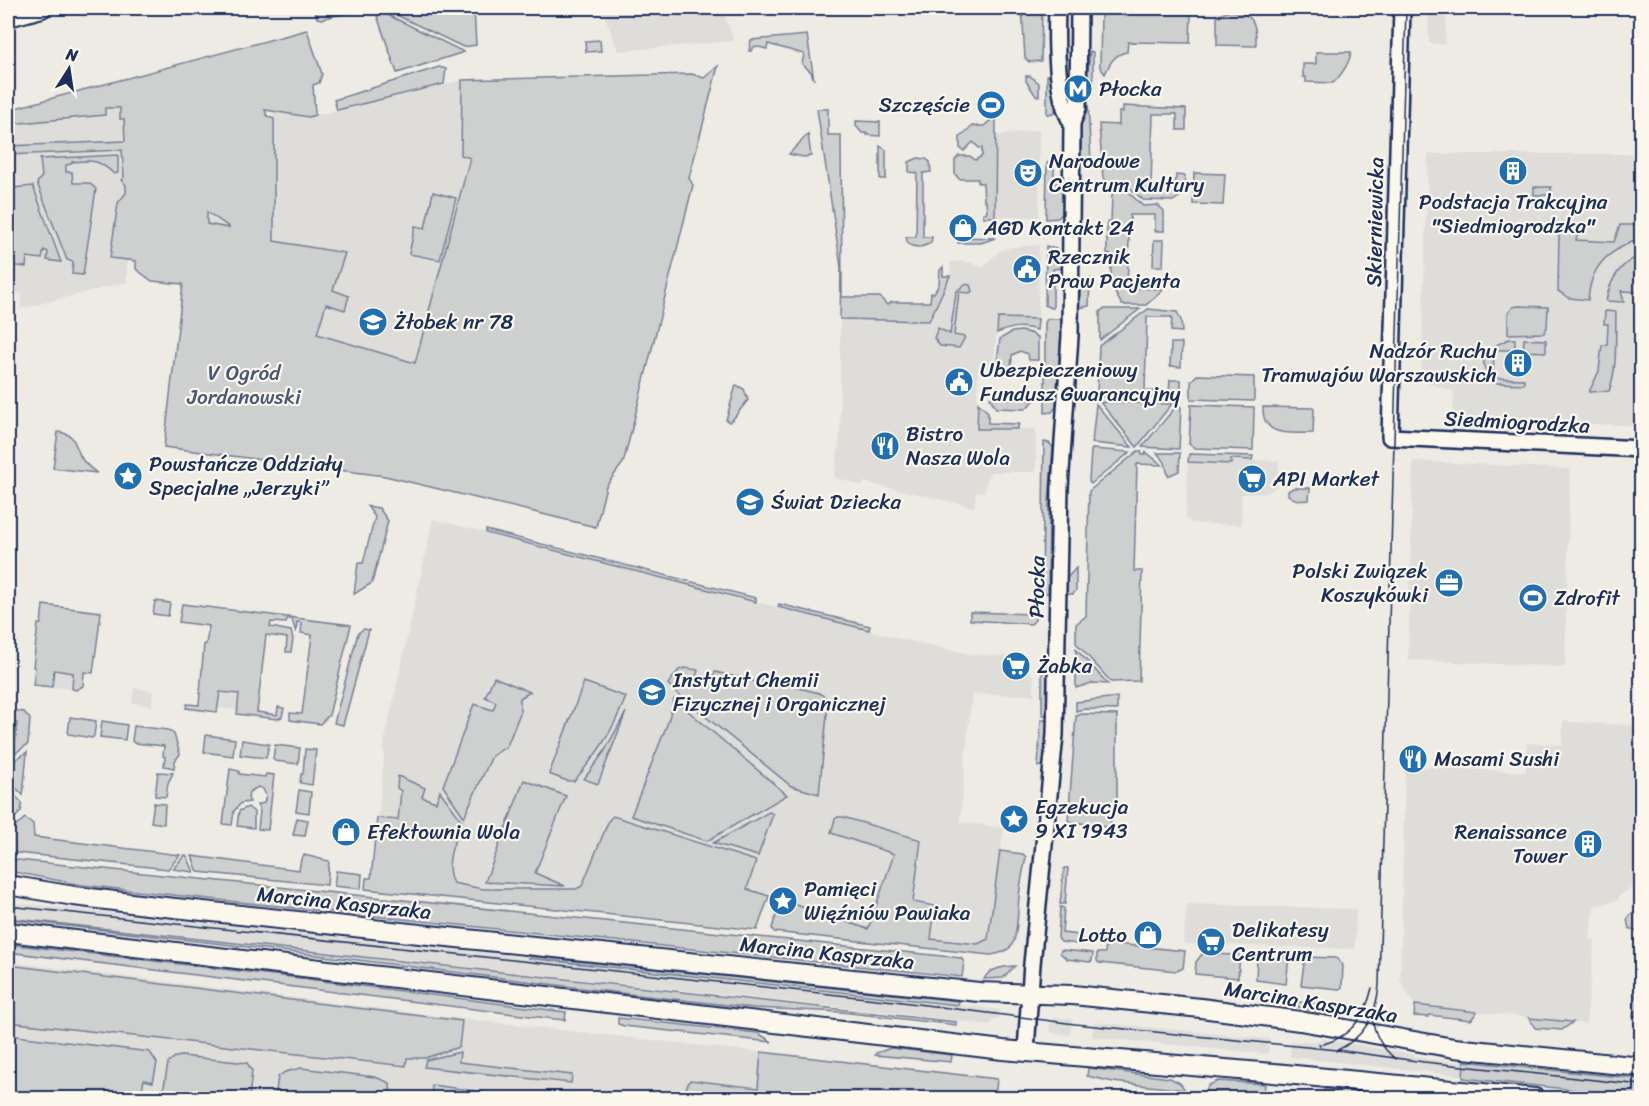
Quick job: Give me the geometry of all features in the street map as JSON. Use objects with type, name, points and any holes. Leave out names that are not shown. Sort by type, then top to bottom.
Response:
[{"type":"main road","points":[[8,16],[42,8]]},
{"type":"main road","name":"Marcina Kasprzaka","points":[[8,885],[74,896],[159,906],[968,991],[1073,995],[1246,1014],[1454,1047],[1641,1067]]},
{"type":"main road","points":[[8,932],[1003,1050],[1026,1050],[1535,1098]]},
{"type":"street","name":"Płocka","points":[[1057,8],[1056,37],[1064,106],[1072,123]]},
{"type":"street","name":"Płocka","points":[[1026,1050],[1055,735],[1060,487],[1070,336],[1072,123],[1078,108],[1079,8]]},
{"type":"street","name":"Skierniewicka","points":[[1390,437],[1402,8]]},
{"type":"street","name":"Siedmiogrodzka","points":[[1390,437],[1641,449]]},
{"type":"shaded area","points":[[602,8],[722,8],[734,41],[618,51]]},
{"type":"shaded area","points":[[1428,8],[1447,8],[1445,45],[1429,43]]},
{"type":"shaded area","points":[[123,78],[125,153],[242,236],[183,284],[152,281],[136,269],[136,261],[127,261],[127,282],[20,309],[22,294],[8,292],[8,110]]},
{"type":"shaded area","points":[[462,80],[461,155],[470,158],[414,370],[310,357],[326,304],[345,310],[333,291],[345,253],[274,242],[274,111],[309,117]]},
{"type":"shaded area","points":[[1039,130],[1039,217],[995,217],[995,136]]},
{"type":"shaded area","points":[[1428,154],[1641,154],[1641,426],[1453,418],[1454,392],[1421,381]]},
{"type":"shaded area","points":[[1039,245],[1038,319],[998,318],[993,369],[978,369],[977,397],[977,428],[1036,429],[1036,472],[990,472],[984,491],[976,493],[974,507],[864,482],[863,486],[834,477],[840,437],[840,319],[929,320],[950,276],[950,262],[964,261],[983,267],[999,251],[1011,247]]},
{"type":"shaded area","points":[[1231,459],[1279,461],[1278,485],[1268,493],[1242,494],[1241,525],[1190,523],[1186,518],[1188,462],[1230,464]]},
{"type":"shaded area","points":[[1413,461],[1570,469],[1565,667],[1408,660]]},
{"type":"shaded area","name":"Instytut Chemii Fizycznej i Organicznej","points":[[433,519],[906,640],[970,654],[1019,657],[1034,677],[1034,695],[973,694],[970,710],[960,822],[1004,828],[988,939],[978,944],[777,922],[785,902],[751,890],[483,889],[372,875],[384,743]]},
{"type":"shaded area","points":[[54,670],[74,673],[72,689],[52,687]]},
{"type":"shaded area","points":[[134,688],[153,691],[152,706],[132,703]]},
{"type":"shaded area","points":[[219,692],[239,694],[237,710],[217,708]]},
{"type":"shaded area","points":[[1563,720],[1641,726],[1641,882],[1618,897],[1619,900],[1594,906],[1590,939],[1595,940],[1586,1024],[1415,1005],[1400,981],[1405,766],[1526,772],[1527,743],[1562,745]]},
{"type":"shaded area","points":[[8,902],[924,1000],[1000,1010],[999,1020],[993,1019],[990,1025],[8,918]]},
{"type":"shaded area","points":[[1187,904],[1356,909],[1355,949],[1183,944]]},
{"type":"shaded area","points":[[1641,909],[1641,945],[1639,933],[1629,928],[1627,920],[1631,914]]},
{"type":"shaded area","points":[[1641,945],[1641,1042],[1634,1041],[1633,1017]]},
{"type":"shaded area","points":[[8,962],[464,1019],[997,1079],[995,1098],[8,1098]]},
{"type":"shaded area","points":[[1055,1017],[1072,1019],[1070,1035],[1051,1033],[1049,1026]]},
{"type":"shaded area","points":[[1094,1022],[1270,1039],[1268,1054],[1092,1037]]},
{"type":"shaded area","points":[[1323,1039],[1641,1095],[1290,1057],[1291,1041],[1313,1042]]},
{"type":"green space","points":[[314,8],[366,8],[322,19],[317,18]]},
{"type":"green space","points":[[394,8],[474,8],[476,45],[463,47],[386,10]]},
{"type":"green space","points":[[1022,8],[1042,8],[1041,61],[1029,62],[1025,58]]},
{"type":"green space","points":[[1145,11],[1191,12],[1190,43],[1128,42],[1127,52],[1116,57],[1105,74],[1100,67],[1101,14]]},
{"type":"green space","points":[[1227,11],[1243,14],[1252,20],[1256,31],[1256,46],[1217,45],[1217,17]]},
{"type":"green space","points":[[382,12],[464,52],[397,73],[376,13]]},
{"type":"green space","name":"V Ogród Jordanowski","points":[[307,30],[322,74],[319,83],[313,85],[315,115],[309,117],[265,110],[267,116],[274,119],[274,241],[345,253],[333,290],[349,296],[345,310],[326,304],[317,334],[415,363],[470,158],[461,155],[462,80],[692,74],[704,78],[718,66],[689,178],[693,185],[625,456],[623,463],[606,486],[596,527],[385,476],[164,447],[183,284],[152,281],[136,269],[136,261],[110,258],[118,203],[126,193],[126,185],[121,180],[124,177],[122,150],[8,155],[8,146],[125,141],[124,119],[120,119],[120,108],[105,108],[105,115],[10,124],[8,129],[8,110]],"holes":[[[207,212],[229,227],[207,224]]]},
{"type":"green space","points":[[807,35],[814,80],[811,72],[802,64],[804,54],[768,44],[767,49],[755,46],[749,51],[751,40]]},
{"type":"green space","points":[[600,40],[601,51],[586,52],[585,41]]},
{"type":"green space","points":[[1090,51],[1093,52],[1093,82],[1090,85],[1087,81]]},
{"type":"green space","points":[[1316,52],[1351,52],[1345,69],[1333,83],[1306,82],[1306,77],[1303,77],[1303,64],[1316,64]]},
{"type":"green space","points":[[439,67],[446,69],[444,84],[337,110],[334,100]]},
{"type":"green space","points":[[1047,75],[1053,79],[1058,107],[1053,113],[1047,114]]},
{"type":"green space","points":[[1026,76],[1030,76],[1039,83],[1039,96],[1036,96],[1026,81]]},
{"type":"green space","points":[[1088,102],[1091,163],[1086,163],[1080,157],[1082,114]]},
{"type":"green space","points":[[1123,106],[1186,109],[1186,130],[1177,130],[1177,114],[1153,114],[1151,188],[1175,189],[1176,175],[1185,176],[1185,193],[1173,201],[1143,200],[1126,184],[1109,183],[1103,178],[1099,124],[1119,125],[1119,112],[1123,112]]},
{"type":"green space","points":[[817,109],[828,109],[828,135],[841,135],[842,297],[880,297],[887,305],[892,302],[930,302],[931,293],[934,293],[939,284],[940,270],[943,267],[943,276],[950,276],[929,321],[840,319],[841,267]]},
{"type":"green space","points":[[996,118],[995,217],[983,217],[983,213],[987,212],[983,183],[978,183],[978,179],[959,179],[955,174],[955,160],[959,156],[970,156],[975,160],[982,156],[982,148],[973,142],[964,151],[960,148],[960,137],[972,126],[984,126]]},
{"type":"green space","points":[[856,121],[880,122],[880,136],[862,133],[856,126]]},
{"type":"green space","points":[[808,134],[811,156],[789,154]]},
{"type":"green space","points":[[880,146],[886,150],[886,179],[880,179]]},
{"type":"green space","points":[[118,155],[118,173],[114,174],[95,162],[72,162],[66,165],[66,172],[72,172],[73,183],[89,183],[96,189],[83,275],[72,274],[73,262],[67,260],[37,183],[42,176],[40,159]]},
{"type":"green space","points":[[918,158],[930,162],[931,172],[923,173],[923,237],[932,237],[931,243],[917,247],[908,244],[906,237],[916,237],[917,173],[909,172],[909,162]]},
{"type":"green space","points":[[1054,160],[1054,183],[1063,183],[1063,213],[1058,218],[1046,219],[1047,163]]},
{"type":"green space","points":[[1194,173],[1225,174],[1223,205],[1193,204]]},
{"type":"green space","points":[[33,186],[61,262],[47,260],[48,252],[44,250],[42,259],[27,257],[26,267],[8,265],[8,224],[13,188]]},
{"type":"green space","points":[[1534,187],[1551,187],[1553,195],[1534,195]]},
{"type":"green space","points":[[1117,190],[1126,190],[1143,206],[1158,205],[1164,211],[1164,231],[1155,231],[1155,215],[1130,215],[1127,288],[1163,289],[1146,305],[1122,305],[1111,286],[1111,255],[1107,254],[1107,222],[1111,222],[1112,195]]},
{"type":"green space","points":[[433,192],[456,198],[440,260],[409,254],[415,226],[425,228]]},
{"type":"green space","points":[[1580,225],[1576,240],[1614,242],[1620,225],[1641,225],[1641,238],[1611,254],[1598,268],[1593,277],[1588,300],[1569,298],[1558,291],[1559,232],[1550,231],[1558,226]]},
{"type":"green space","points":[[958,237],[995,238],[981,243],[958,243]]},
{"type":"green space","points":[[1154,240],[1164,240],[1163,266],[1153,266]]},
{"type":"green space","points":[[1046,246],[1056,249],[1062,259],[1062,268],[1053,269],[1053,308],[1045,305]]},
{"type":"green space","points":[[1641,255],[1641,292],[1621,291],[1624,302],[1606,301],[1617,273],[1627,262]]},
{"type":"green space","points":[[1090,279],[1089,306],[1079,308],[1080,290]]},
{"type":"green space","points":[[965,284],[970,285],[972,291],[970,293],[959,292],[954,335],[965,337],[959,348],[940,346],[934,338],[938,328],[950,334],[956,292]]},
{"type":"green space","points":[[1513,307],[1548,307],[1547,327],[1544,333],[1508,334],[1508,313]]},
{"type":"green space","points":[[1103,309],[1140,309],[1100,340],[1100,312]]},
{"type":"green space","points":[[1148,309],[1177,312],[1181,320],[1182,332],[1171,331],[1172,317],[1147,317],[1145,391],[1169,392],[1170,380],[1181,380],[1181,396],[1178,399],[1100,397],[1097,393],[1099,346]]},
{"type":"green space","points":[[1605,311],[1616,312],[1614,372],[1609,391],[1589,392],[1599,371],[1602,345],[1607,345],[1608,324],[1604,324]]},
{"type":"green space","points":[[998,318],[1038,319],[1037,330],[1017,327],[997,333]]},
{"type":"green space","points":[[1047,319],[1062,319],[1056,407],[1052,412],[1045,413],[1045,323]]},
{"type":"green space","points":[[1021,331],[1038,337],[1038,360],[1029,360],[1028,354],[1020,351],[1012,355],[1011,370],[996,369],[1000,339],[1012,332]]},
{"type":"green space","points":[[1510,339],[1515,339],[1515,350],[1494,350],[1493,378],[1524,379],[1524,384],[1496,383],[1487,373],[1484,365],[1486,355],[1490,350]]},
{"type":"green space","points":[[1524,339],[1546,340],[1546,352],[1523,351]]},
{"type":"green space","points":[[1171,343],[1182,343],[1181,367],[1170,366]]},
{"type":"green space","points":[[1197,375],[1254,377],[1254,401],[1191,399],[1191,381]]},
{"type":"green space","points":[[736,385],[744,389],[748,400],[729,422],[726,420]]},
{"type":"green space","points":[[990,398],[1035,400],[1025,409],[996,408]]},
{"type":"green space","points":[[1100,402],[1172,404],[1137,447]]},
{"type":"green space","points":[[978,403],[988,412],[988,423],[1019,424],[1017,429],[977,429]]},
{"type":"green space","points":[[1096,404],[1132,447],[1092,443]]},
{"type":"green space","points":[[1178,404],[1181,407],[1179,449],[1142,447]]},
{"type":"green space","points":[[1191,405],[1254,407],[1253,450],[1195,448],[1189,444]]},
{"type":"green space","points":[[1263,407],[1314,408],[1313,433],[1287,433],[1273,429],[1267,424]]},
{"type":"green space","points":[[58,432],[72,438],[82,459],[97,473],[53,468]]},
{"type":"green space","points":[[1044,442],[1053,447],[1049,502],[1048,594],[1042,590]]},
{"type":"green space","points":[[1092,449],[1130,452],[1091,484],[1089,481]]},
{"type":"green space","points":[[1138,451],[1141,451],[1142,455],[1146,452],[1162,465],[1137,464],[1134,571],[1142,571],[1139,681],[1111,682],[1076,643],[1076,624],[1086,616],[1089,491]]},
{"type":"green space","points":[[1157,453],[1180,453],[1179,471],[1168,476],[1165,462]]},
{"type":"green space","points":[[1189,454],[1253,456],[1252,460],[1231,459],[1231,464],[1188,462]]},
{"type":"green space","points":[[1293,488],[1310,488],[1309,500],[1298,500],[1288,495],[1288,491]]},
{"type":"green space","points":[[367,506],[379,508],[388,521],[372,583],[354,594],[358,563],[363,563],[375,517]]},
{"type":"green space","points":[[486,530],[756,598],[756,602],[486,533]]},
{"type":"green space","points":[[1076,568],[1076,590],[1073,594],[1067,594],[1067,578]]},
{"type":"green space","points":[[155,601],[170,603],[168,616],[153,614]]},
{"type":"green space","points":[[182,604],[351,625],[329,715],[320,724],[290,720],[290,713],[302,714],[312,635],[301,633],[302,623],[297,622],[296,633],[292,619],[287,619],[286,623],[271,622],[270,627],[291,631],[293,639],[291,652],[286,652],[287,638],[266,635],[257,712],[277,715],[278,707],[284,708],[282,717],[277,719],[237,714],[239,694],[220,692],[217,712],[186,708],[187,704],[199,705],[204,644],[206,644],[209,626],[179,622]]},
{"type":"green space","points":[[779,604],[870,626],[869,630],[778,607]]},
{"type":"green space","points":[[43,605],[101,612],[93,673],[84,672],[83,686],[76,690],[72,689],[73,673],[54,670],[52,687],[33,685],[38,624],[41,624]]},
{"type":"green space","points":[[970,612],[1035,614],[1035,620],[1031,624],[970,620]]},
{"type":"green space","points":[[364,629],[369,630],[343,725],[334,723],[358,633]]},
{"type":"green space","points":[[1076,649],[1108,684],[1092,683],[1076,688]]},
{"type":"green space","points":[[1042,661],[1048,661],[1047,715],[1042,715]]},
{"type":"green space","points":[[685,668],[698,670],[695,681],[711,685],[715,672],[757,682],[763,679],[819,693],[825,697],[828,705],[819,794],[791,786],[679,695],[668,684],[679,670]]},
{"type":"green space","points":[[494,677],[530,692],[520,698],[520,713],[507,746],[492,756],[464,817],[443,786],[474,704],[493,710],[496,702],[485,697]]},
{"type":"green space","points":[[584,682],[626,697],[610,731],[591,761],[574,781],[567,781],[549,774]]},
{"type":"green space","points":[[1117,697],[1117,710],[1083,709],[1076,711],[1076,702]]},
{"type":"green space","points":[[674,699],[787,795],[707,841],[631,816],[668,722]]},
{"type":"green space","points":[[8,710],[24,712],[30,719],[28,744],[14,754],[17,723],[8,722]]},
{"type":"green space","points":[[626,712],[598,784],[584,779],[604,752]]},
{"type":"green space","points":[[1082,714],[1117,715],[1117,813],[1109,813],[1112,828],[1068,821],[1076,716]]},
{"type":"green space","points":[[70,717],[96,721],[94,736],[92,738],[68,734]]},
{"type":"green space","points":[[1041,720],[1047,720],[1044,765],[1038,767]]},
{"type":"green space","points":[[102,721],[127,725],[125,740],[100,737]]},
{"type":"green space","points":[[134,726],[168,730],[174,734],[180,754],[175,761],[174,768],[164,766],[164,746],[132,741]]},
{"type":"green space","points":[[206,735],[235,739],[233,756],[204,752]]},
{"type":"green space","points":[[242,740],[269,744],[266,758],[240,755]]},
{"type":"green space","points":[[275,745],[300,748],[298,764],[275,761],[273,759]]},
{"type":"green space","points":[[305,749],[316,750],[312,785],[300,783]]},
{"type":"green space","points":[[27,752],[23,795],[12,784],[15,760]]},
{"type":"green space","points":[[230,769],[239,771],[239,774],[265,777],[266,774],[274,775],[268,830],[258,829],[260,811],[257,805],[264,803],[266,796],[263,789],[258,787],[249,792],[250,802],[241,803],[234,811],[232,825],[223,824]]},
{"type":"green space","points":[[158,772],[173,773],[168,783],[166,797],[155,796]]},
{"type":"green space","points":[[398,776],[425,788],[422,797],[436,802],[440,791],[462,821],[453,844],[450,860],[450,876],[453,883],[483,889],[576,889],[582,886],[609,820],[613,816],[756,861],[747,889],[769,896],[757,930],[365,889],[366,878],[371,878],[377,818],[398,820],[401,791],[397,788]]},
{"type":"green space","points":[[524,780],[566,796],[535,873],[565,886],[485,882]]},
{"type":"green space","points":[[8,788],[22,803],[21,812],[8,824]]},
{"type":"green space","points":[[299,790],[311,792],[309,813],[296,811]]},
{"type":"green space","points":[[154,803],[165,804],[164,824],[151,822]]},
{"type":"green space","points":[[248,807],[254,812],[254,828],[237,826],[239,811]]},
{"type":"green space","points":[[769,812],[773,814],[758,856],[713,843]]},
{"type":"green space","points":[[838,817],[921,840],[913,902],[935,906],[931,939],[978,944],[988,939],[1000,851],[1023,854],[1026,857],[1019,895],[1016,933],[1012,945],[1003,952],[991,955],[774,932],[772,928],[781,900],[868,929],[894,854],[831,833],[835,819]]},
{"type":"green space","points":[[25,818],[33,824],[34,837],[180,855],[168,869],[8,852],[8,833]]},
{"type":"green space","points":[[297,818],[308,820],[305,836],[293,835]]},
{"type":"green space","points":[[185,855],[187,856],[194,872],[173,869]]},
{"type":"green space","points":[[304,855],[329,861],[327,885],[198,872],[192,856],[299,870]]},
{"type":"green space","points":[[8,859],[961,958],[964,962],[962,977],[228,901],[82,885],[8,871]]},
{"type":"green space","points":[[1064,868],[1068,868],[1065,904],[1060,904]]},
{"type":"green space","points":[[336,871],[362,874],[361,889],[334,886]]},
{"type":"green space","points":[[1060,907],[1064,908],[1062,933],[1079,935],[1078,944],[1061,942],[1058,938]]},
{"type":"green space","points":[[1636,913],[1642,920],[1641,972],[1637,1015],[1633,1017],[1641,945],[1639,933],[1629,928],[1627,920],[1631,914]]},
{"type":"green space","points":[[8,918],[956,1022],[956,1025],[841,1012],[754,1008],[629,994]]},
{"type":"green space","points":[[1106,943],[1185,951],[1183,968],[1177,971],[1099,963],[1097,953],[1105,953]]},
{"type":"green space","points":[[8,944],[566,1012],[565,1020],[8,952]]},
{"type":"green space","points":[[1061,950],[1093,953],[1092,961],[1067,959],[1060,953]]},
{"type":"green space","points":[[1202,954],[1240,955],[1238,978],[1195,974],[1196,962]]},
{"type":"green space","points":[[529,956],[959,1001],[958,1005],[528,958]]},
{"type":"green space","points":[[1257,956],[1289,957],[1286,984],[1256,980]]},
{"type":"green space","points":[[1305,957],[1336,958],[1343,965],[1342,987],[1339,989],[1301,985]]},
{"type":"green space","points":[[8,965],[462,1021],[459,1047],[425,1058],[407,1058],[406,1066],[8,1022]]},
{"type":"green space","points":[[1015,966],[1003,978],[984,979],[993,970]]},
{"type":"green space","points":[[1298,1002],[1349,1006],[1336,1013],[1323,1013],[1295,1006]]},
{"type":"green space","points":[[1415,1005],[1477,1012],[1471,1020],[1429,1015],[1429,1017],[1414,1016]]},
{"type":"green space","points":[[618,1018],[758,1033],[772,1042],[624,1026],[618,1024]]},
{"type":"green space","points":[[1529,1018],[1573,1022],[1562,1030],[1535,1028]]},
{"type":"green space","points":[[8,1035],[150,1052],[157,1063],[153,1082],[144,1080],[142,1089],[152,1091],[150,1098],[8,1098]]},
{"type":"green space","points":[[891,1048],[952,1055],[951,1062],[875,1055]]},
{"type":"green space","points":[[460,1052],[459,1062],[572,1075],[571,1083],[424,1067],[426,1060]]},
{"type":"green space","points":[[761,1052],[997,1079],[995,1098],[681,1098],[690,1080],[758,1088]]},
{"type":"green space","points":[[175,1057],[247,1063],[252,1071],[249,1098],[162,1098],[168,1063]]},
{"type":"green space","points":[[1464,1061],[1641,1079],[1641,1097],[1463,1078]]},
{"type":"green space","points":[[301,1068],[375,1077],[390,1083],[391,1098],[275,1098],[278,1077],[285,1072]]},
{"type":"green space","points":[[1088,1068],[1170,1078],[1180,1083],[1185,1090],[1113,1082],[1087,1076]]},
{"type":"green space","points":[[1218,1081],[1265,1084],[1264,1096],[1204,1092],[1209,1085]]},
{"type":"green space","points":[[432,1085],[512,1096],[512,1098],[431,1098]]},
{"type":"green space","points":[[1324,1089],[1368,1093],[1374,1098],[1323,1098]]},
{"type":"tram line","points":[[1336,1051],[1362,1032],[1372,1016],[1379,985],[1406,8]]},
{"type":"tram line","points":[[8,906],[894,1001],[1075,1024],[1337,1050],[1424,1062],[1642,1085]]},
{"type":"tram line","points":[[1319,1045],[1339,1038],[1354,1026],[1365,1009],[1372,988]]},
{"type":"tram line","points":[[1372,1016],[1379,1040],[1396,1059]]},
{"type":"place","name":"Płocka","points":[[1078,89]]},
{"type":"place","name":"Szczęście","points":[[991,105]]},
{"type":"place","name":"Podstacja Trakcyjna \"Siedmiogrodzka\"","points":[[1513,171]]},
{"type":"place","name":"Narodowe Centrum Kultury","points":[[1028,173]]},
{"type":"place","name":"AGD Kontakt 24","points":[[963,228]]},
{"type":"place","name":"Rzecznik Praw Pacjenta","points":[[1027,269]]},
{"type":"place","name":"Żłobek nr 78","points":[[373,322]]},
{"type":"place","name":"Nadzór Ruchu Tramwajów Warszawskich","points":[[1518,363]]},
{"type":"place","name":"Ubezpieczeniowy Fundusz Gwarancyjny","points":[[959,382]]},
{"type":"place","name":"Bistro Nasza Wola","points":[[885,446]]},
{"type":"place","name":"Powstańcze Oddziały Specjalne „Jerzyki”","points":[[128,476]]},
{"type":"place","name":"API Market","points":[[1252,479]]},
{"type":"place","name":"Świat Dziecka","points":[[750,502]]},
{"type":"place","name":"Polski Związek Koszykówki","points":[[1449,583]]},
{"type":"place","name":"Zdrofit","points":[[1533,598]]},
{"type":"place","name":"Żabka","points":[[1016,666]]},
{"type":"place","name":"Instytut Chemii Fizycznej i Organicznej","points":[[652,692]]},
{"type":"place","name":"Masami Sushi","points":[[1413,759]]},
{"type":"place","name":"Egzekucja 9 XI 1943","points":[[1014,819]]},
{"type":"place","name":"Efektownia Wola","points":[[346,832]]},
{"type":"place","name":"Renaissance Tower","points":[[1588,844]]},
{"type":"place","name":"Pamięci Więźniów Pawiaka","points":[[783,901]]},
{"type":"place","name":"Lotto","points":[[1148,935]]},
{"type":"place","name":"Delikatesy Centrum","points":[[1211,942]]}]
